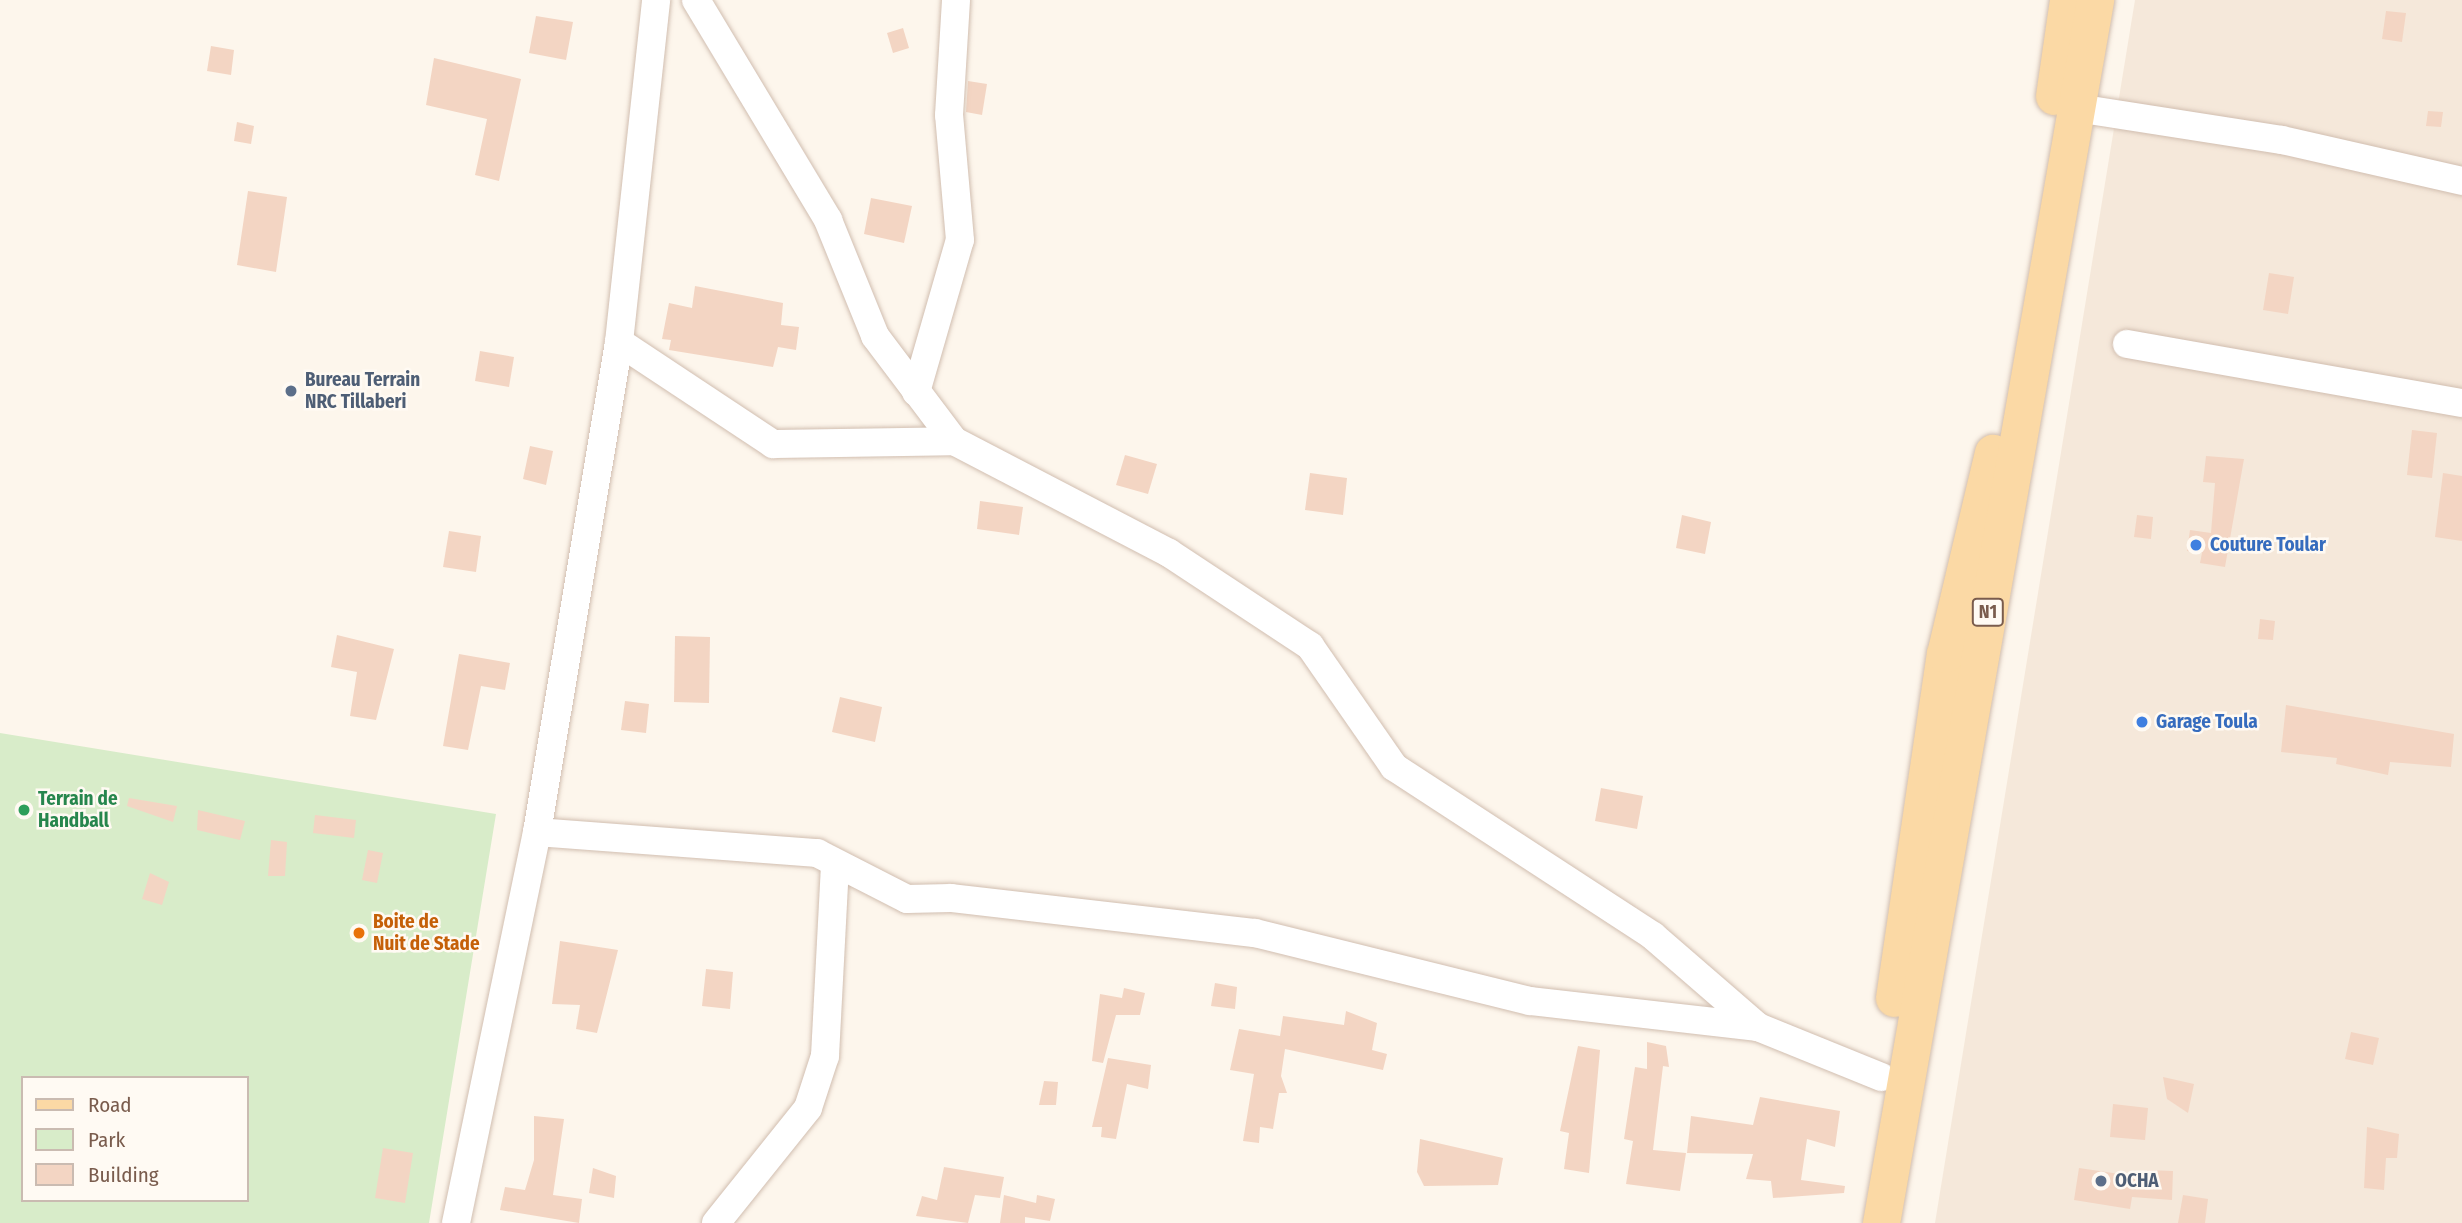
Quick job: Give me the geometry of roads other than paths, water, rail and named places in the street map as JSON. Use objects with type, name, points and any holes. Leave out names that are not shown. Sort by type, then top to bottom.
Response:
[{"type":"main road","name":"N1","points":[[1859,1223],[1945,654],[2003,413],[2068,0]]},
{"type":"main road","name":"N1","points":[[1881,1223],[2095,0]]},
{"type":"street","points":[[456,1223],[537,832],[619,342],[656,0]]},
{"type":"street","points":[[696,0],[828,220],[875,337],[954,441],[1169,553],[1310,646],[1394,766],[1653,936],[1758,1027]]},
{"type":"street","points":[[916,391],[960,240],[949,115],[956,0]]},
{"type":"street","points":[[2077,108],[2283,140],[2462,181]]},
{"type":"street","points":[[619,342],[773,444],[954,441]]},
{"type":"street","points":[[2127,344],[2462,403]]},
{"type":"street","points":[[537,832],[817,853],[835,866],[907,899],[951,898],[1255,933],[1530,1001],[1758,1027],[1881,1077]]},
{"type":"street","points":[[716,1223],[808,1108],[825,1056],[835,866]]},
{"type":"place","name":"Bureau Terrain NRC Tillaberi","points":[[291,391]]},
{"type":"place","name":"Couture Toular","points":[[2196,545]]},
{"type":"place","name":"Garage Toula","points":[[2142,722]]},
{"type":"place","name":"Terrain de Handball","points":[[24,810]]},
{"type":"place","name":"Boite de Nuit de Stade","points":[[359,933]]},
{"type":"place","name":"OCHA","points":[[2101,1181]]}]
